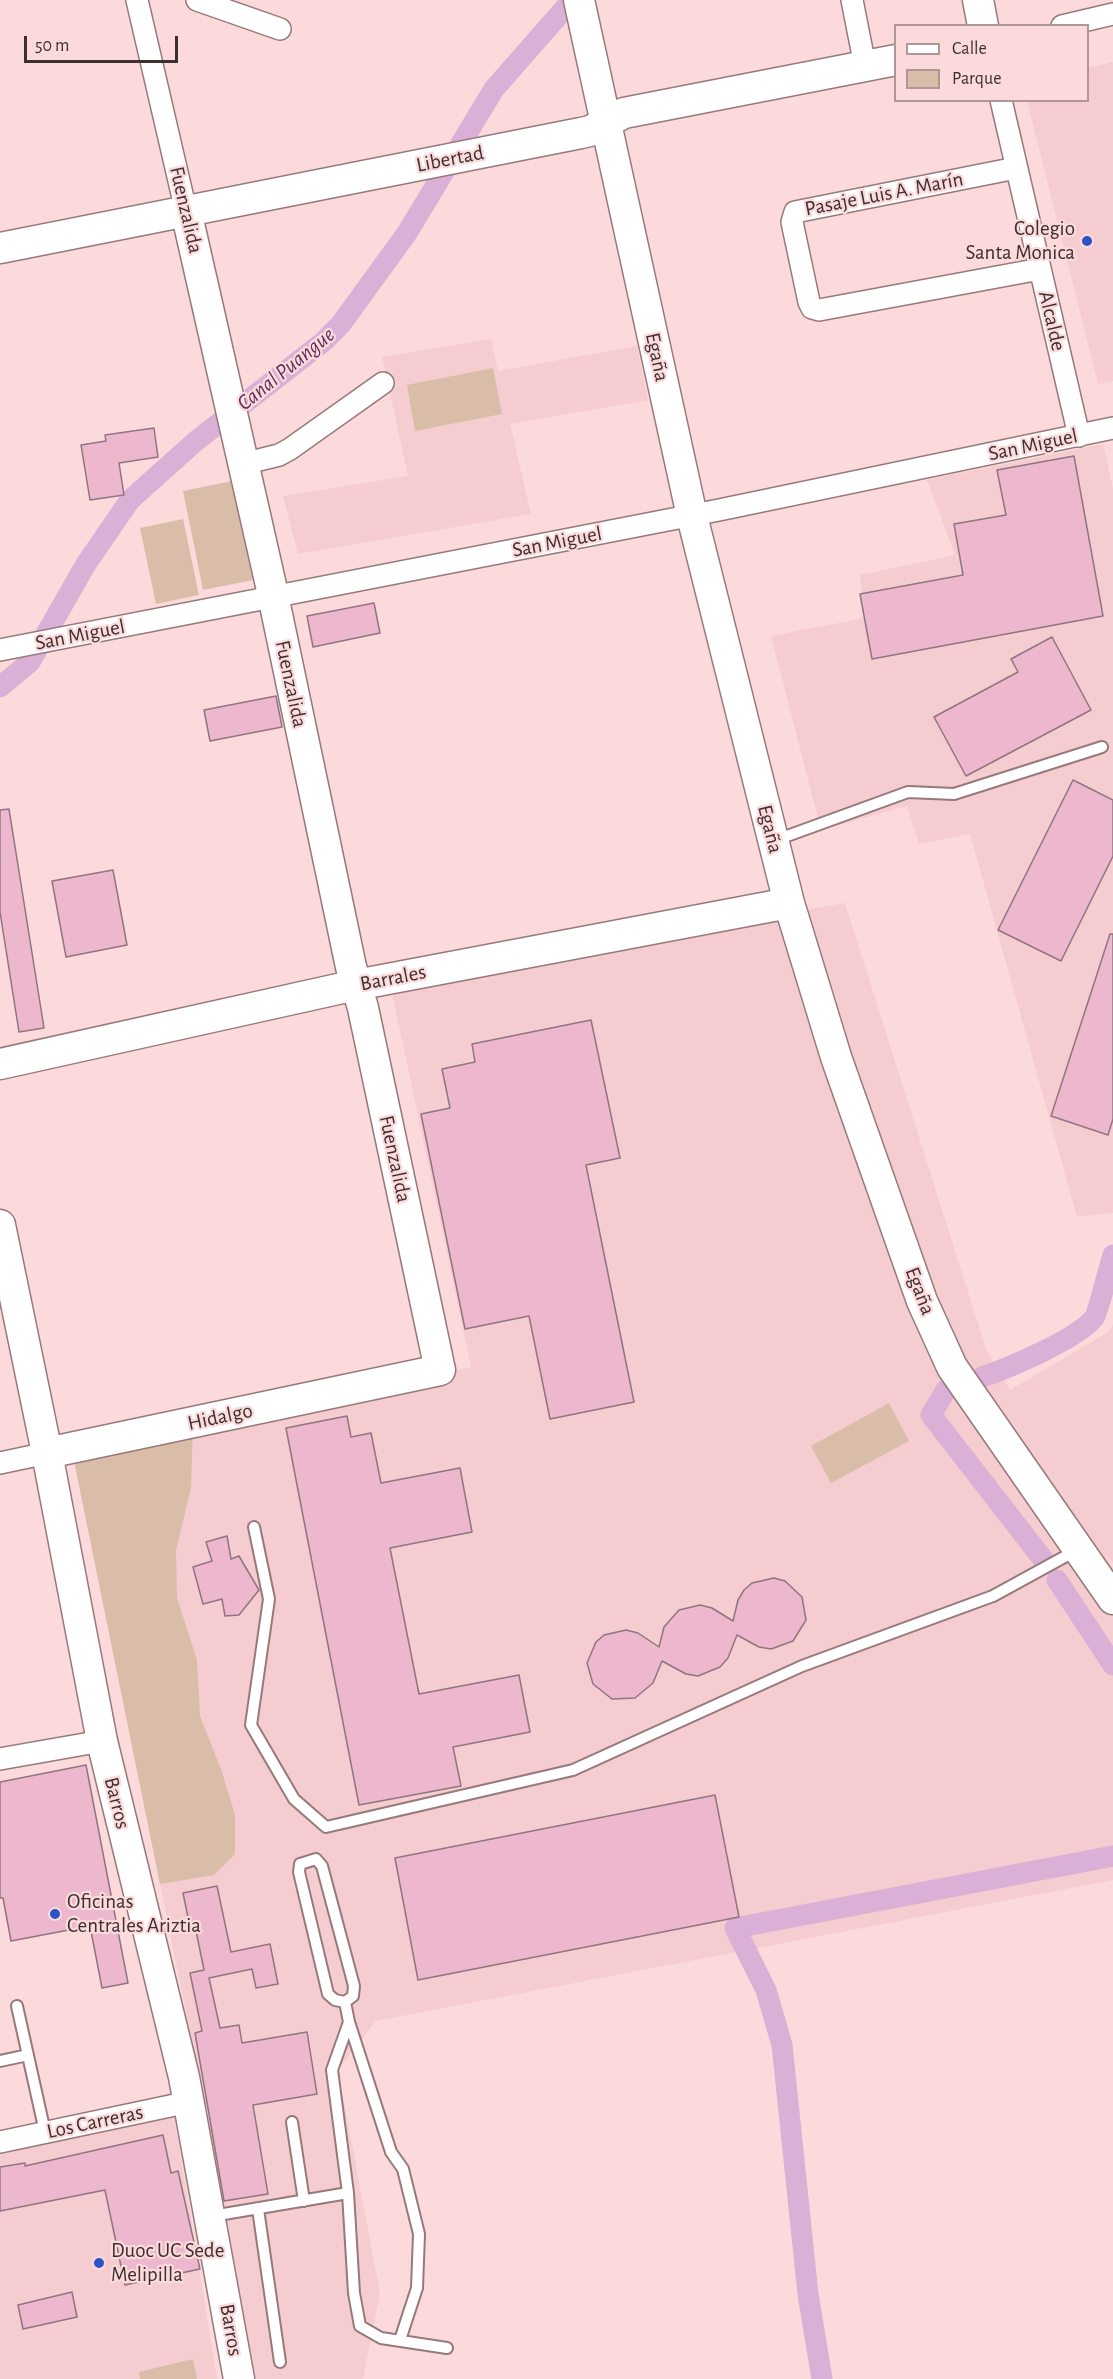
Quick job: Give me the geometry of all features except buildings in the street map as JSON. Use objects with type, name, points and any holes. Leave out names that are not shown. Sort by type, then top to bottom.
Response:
[{"type":"street","name":"Fuenzalida","points":[[137,0],[273,597],[440,1370]]},
{"type":"street","points":[[197,0],[280,29]]},
{"type":"street","points":[[852,0],[865,66]]},
{"type":"street","points":[[978,0],[983,24]]},
{"type":"street","name":"Egaña","points":[[580,4],[692,516],[772,841],[843,1079],[922,1301],[952,1367],[1113,1599]]},
{"type":"street","points":[[1070,24],[1113,14]]},
{"type":"street","name":"Libertad","points":[[0,248],[590,131],[624,113],[894,60]]},
{"type":"street","name":"Alcalde","points":[[1001,102],[1079,436]]},
{"type":"street","name":"Pasaje Luis A. Marín","points":[[1016,168],[795,212],[792,222],[809,302],[812,308],[819,310],[1040,269]]},
{"type":"street","points":[[243,464],[269,458],[290,449],[383,383]]},
{"type":"street","name":"San Miguel","points":[[0,650],[692,516],[1113,428]]},
{"type":"street","name":"Barrales","points":[[0,1064],[356,985],[789,903]]},
{"type":"street","name":"Barros","points":[[0,1230],[47,1453],[102,1741],[189,2102],[239,2379]]},
{"type":"street","name":"Hidalgo","points":[[0,1462],[440,1370]]},
{"type":"street","points":[[0,1759],[102,1741]]},
{"type":"street","name":"Los Carreras","points":[[0,2142],[189,2102]]},
{"type":"lane","points":[[772,841],[908,792],[954,794],[1102,747]]},
{"type":"lane","points":[[254,1527],[269,1599],[251,1725],[294,1799],[326,1827],[573,1770],[802,1666],[993,1596],[1078,1549]]},
{"type":"lane","points":[[316,1859],[322,1866],[354,1986],[353,1996],[345,2001],[335,2000],[328,1994],[299,1872],[300,1864],[307,1860],[316,1859]]},
{"type":"lane","points":[[345,2001],[349,2022],[391,2152],[403,2169],[419,2234],[417,2288],[400,2340]]},
{"type":"lane","points":[[17,2006],[45,2133]]},
{"type":"lane","points":[[349,2022],[332,2070],[348,2193],[354,2293],[360,2326],[381,2338],[447,2348]]},
{"type":"lane","points":[[0,2061],[28,2055]]},
{"type":"lane","points":[[292,2122],[304,2200]]},
{"type":"lane","points":[[211,2217],[348,2193]]},
{"type":"lane","points":[[258,2209],[280,2362]]},
{"type":"shaded area","name":"Colegio Santa Monica","points":[[1113,62],[1113,381],[1098,384],[1027,102],[1089,102],[1089,68]]},
{"type":"shaded area","points":[[491,339],[498,371],[637,346],[648,400],[510,424],[531,514],[298,554],[283,496],[408,476],[382,357]]},
{"type":"shaded area","points":[[1103,444],[1113,489],[1113,1213],[1077,1217],[970,834],[919,844],[907,806],[821,830],[771,636],[865,618],[860,575],[955,555],[927,480]]},
{"type":"shaded area","points":[[845,903],[987,1352],[1010,1390],[1107,1333],[1113,1325],[1113,1563],[1102,1549],[1113,1568],[1113,1880],[376,2021],[338,2070],[380,2293],[363,2379],[246,2379],[200,2081],[72,1451],[471,1367],[390,983]]},
{"type":"shaded area","name":"Duoc UC Sede Melipilla","points":[[173,2109],[217,2379],[0,2379],[0,2147]]},
{"type":"green space","points":[[493,368],[502,414],[415,431],[407,385]]},
{"type":"green space","points":[[232,481],[253,580],[203,590],[183,491]]},
{"type":"green space","points":[[183,519],[199,595],[156,604],[140,528]]},
{"type":"green space","points":[[889,1403],[909,1441],[831,1483],[811,1446]]},
{"type":"green space","points":[[193,1424],[191,1488],[176,1550],[177,1598],[197,1660],[200,1716],[222,1772],[235,1815],[235,1854],[214,1875],[160,1884],[72,1451]]},
{"type":"green space","points":[[193,2359],[197,2379],[140,2379],[139,2372]]},
{"type":"waterway","name":"Canal Puangue","points":[[0,687],[30,662],[86,564],[130,500],[196,441],[323,342],[341,324],[407,233],[494,89],[572,0]]},
{"type":"waterway","points":[[982,1377],[1058,1344],[1094,1318],[1113,1255]]},
{"type":"waterway","points":[[946,1390],[931,1415],[1042,1558]]},
{"type":"waterway","points":[[1057,1580],[1113,1665]]},
{"type":"waterway","points":[[822,2379],[808,2294],[782,2045],[766,1990],[735,1928],[1113,1856]]},
{"type":"place","name":"Colegio Santa Monica","points":[[1087,241]]},
{"type":"place","name":"Oficinas Centrales Ariztia","points":[[55,1914]]},
{"type":"place","name":"Duoc UC Sede Melipilla","points":[[99,2263]]}]
